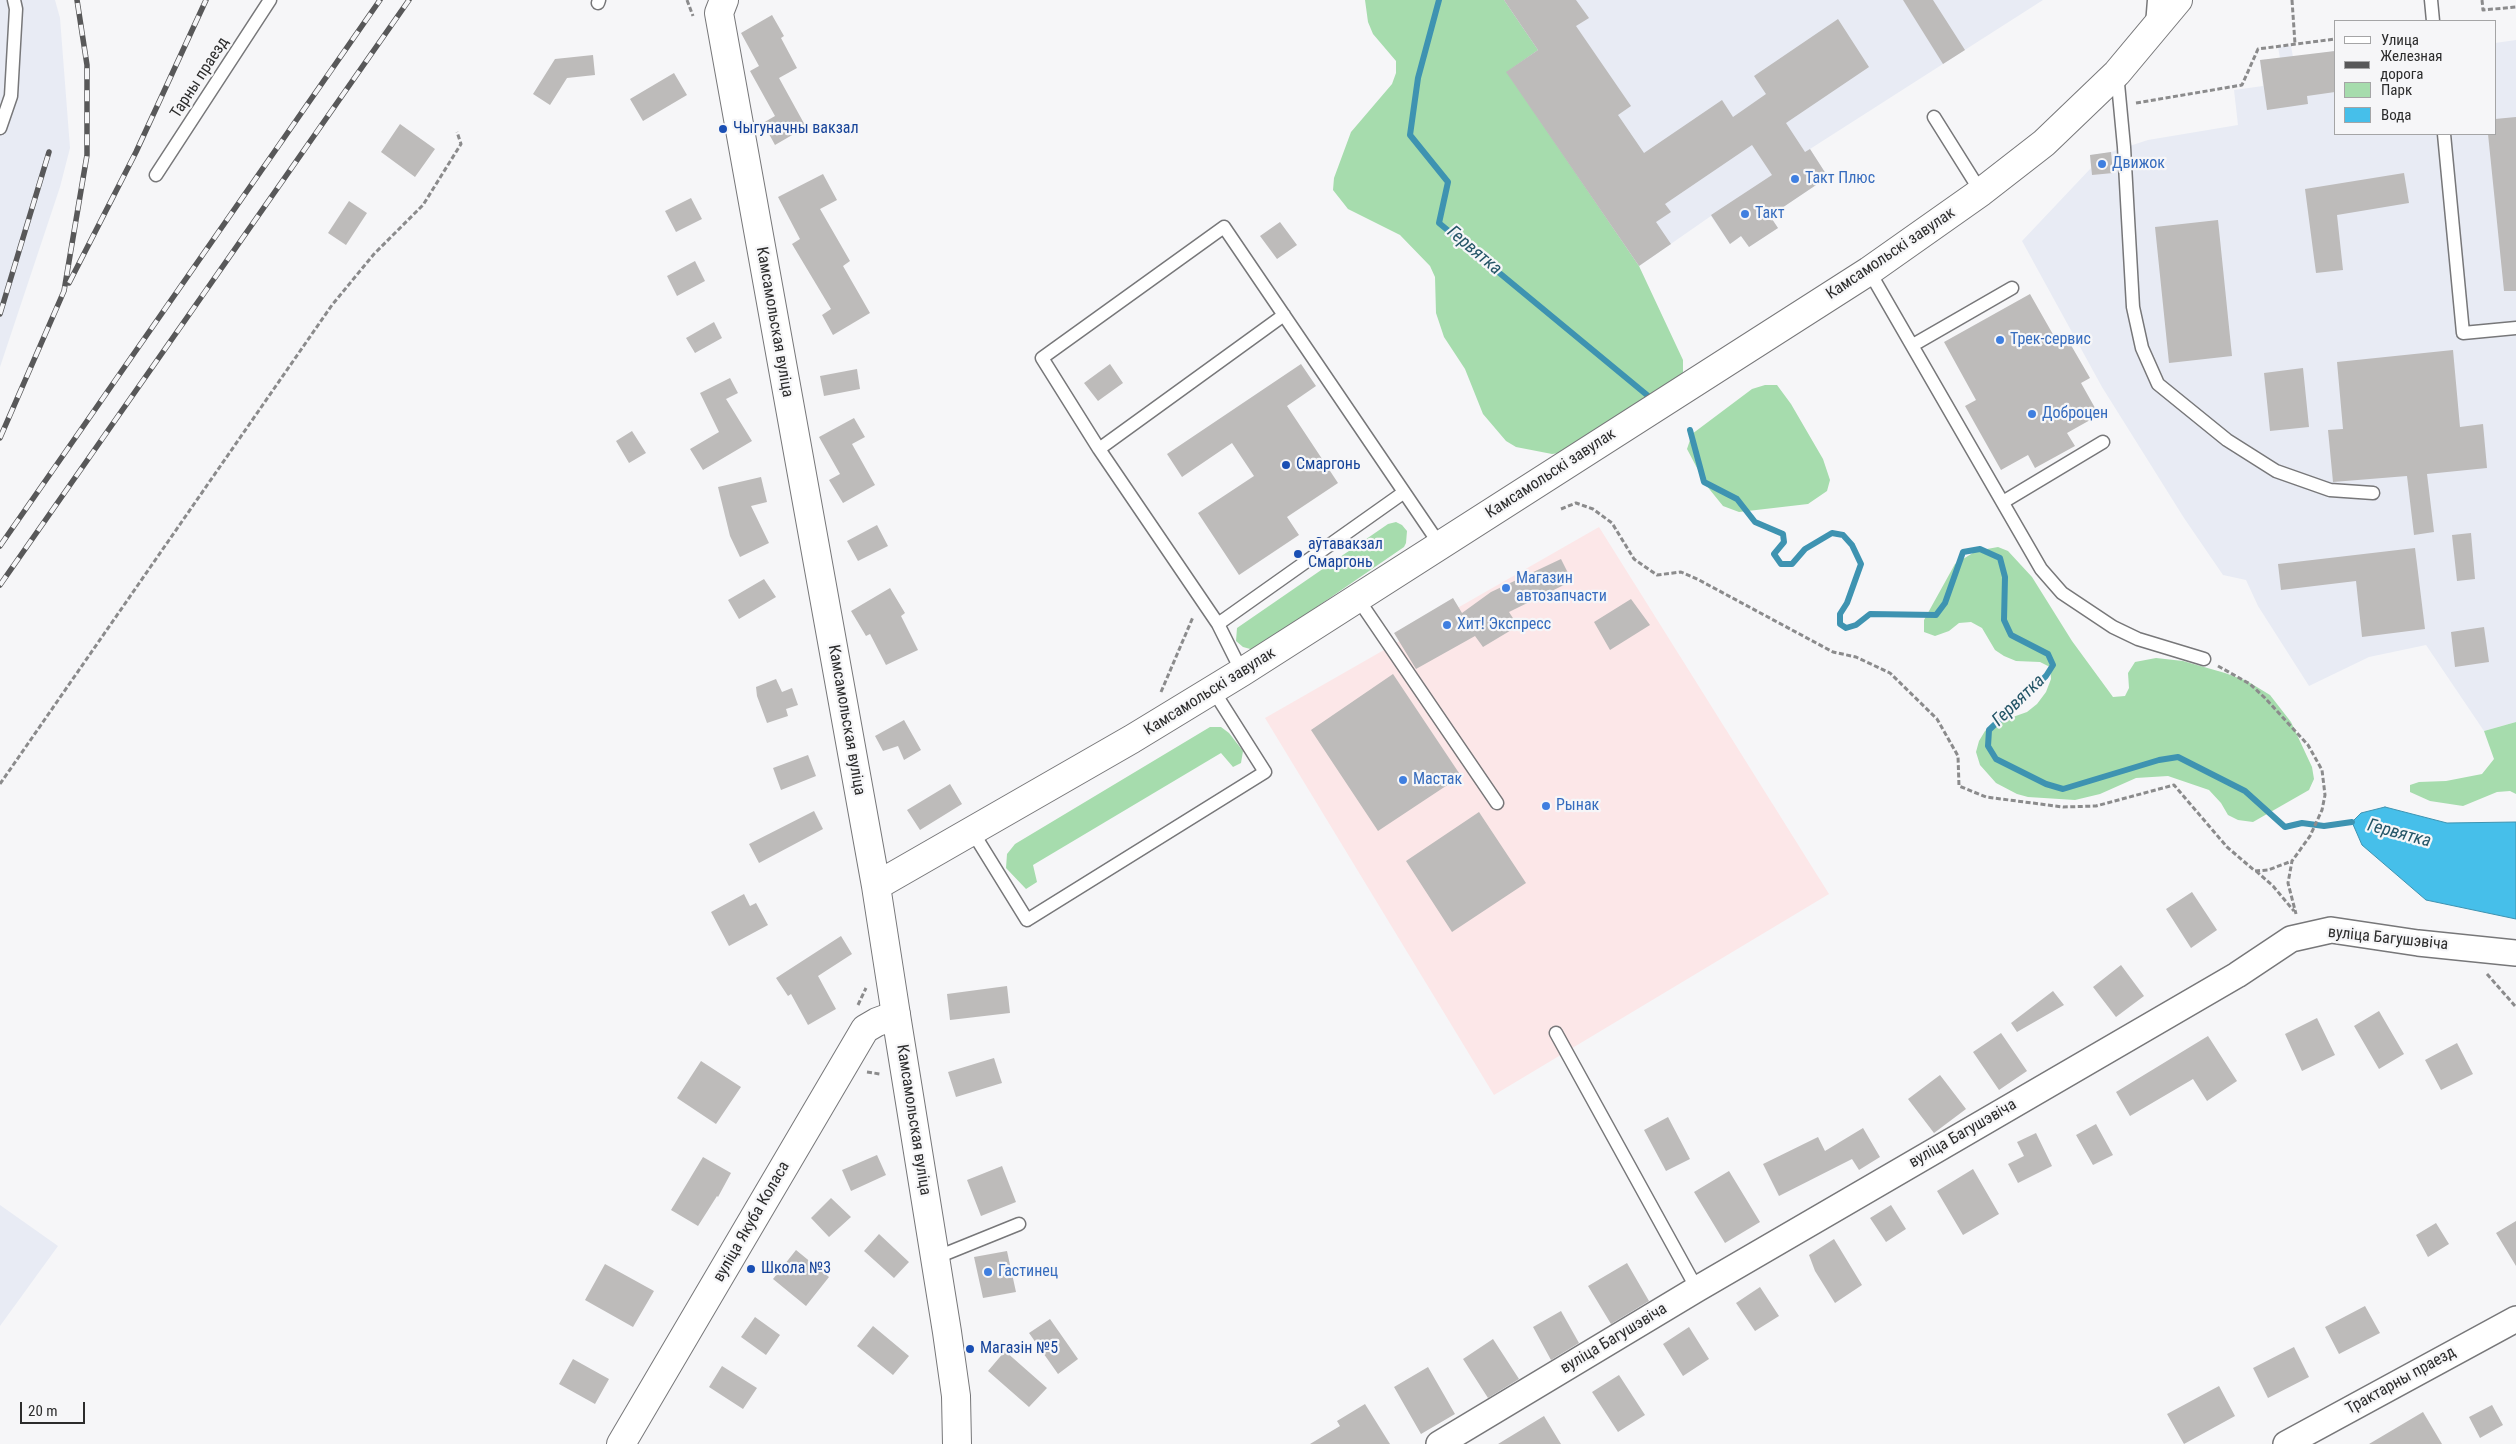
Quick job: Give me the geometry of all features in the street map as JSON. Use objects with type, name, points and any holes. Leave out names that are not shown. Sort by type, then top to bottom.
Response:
[{"type":"street","name":"Камсамольская вуліца","points":[[724,0],[719,13],[876,886],[956,1396],[957,1444]]},
{"type":"street","name":"Камсамольскі завулак","points":[[876,886],[1132,739],[1213,690],[1869,271],[1981,192],[2044,143],[2117,74],[2178,0]]},
{"type":"street","name":"вуліца Багушэвіча","points":[[1438,1444],[1697,1290],[2237,975],[2290,939],[2331,930],[2516,953]]},
{"type":"street","name":"вуліца Якуба Коласа","points":[[621,1444],[865,1029],[896,1015]]},
{"type":"street","name":"Трактарны праезд","points":[[2286,1444],[2516,1319]]},
{"type":"lane","points":[[0,128],[11,96],[16,9],[14,0]]},
{"type":"lane","name":"Тарны праезд","points":[[156,175],[270,0]]},
{"type":"lane","points":[[2152,32],[2154,0]]},
{"type":"lane","points":[[2432,0],[2434,20]]},
{"type":"lane","points":[[2117,74],[2133,308],[2142,348],[2158,384],[2227,440],[2276,471],[2330,490],[2372,493]]},
{"type":"lane","points":[[1934,117],[1981,192]]},
{"type":"lane","points":[[2444,135],[2463,334],[2516,328]]},
{"type":"lane","points":[[1242,672],[1218,624],[1099,449],[1042,358],[1224,227],[1440,545]]},
{"type":"lane","points":[[1869,271],[1913,344],[2040,569],[2062,593],[2100,619],[2138,639],[2204,659]]},
{"type":"lane","points":[[1913,344],[2012,288]]},
{"type":"lane","points":[[1099,449],[1284,316]]},
{"type":"lane","points":[[2003,502],[2103,442]]},
{"type":"lane","points":[[1218,624],[1403,493]]},
{"type":"lane","points":[[1358,599],[1498,803]]},
{"type":"lane","points":[[972,831],[1027,920],[1265,772],[1213,690]]},
{"type":"lane","points":[[1556,1033],[1697,1290]]},
{"type":"lane","points":[[935,1258],[1019,1224]]},
{"type":"path","points":[[2292,0],[2295,44]]},
{"type":"path","points":[[2482,0],[2483,10],[2516,7]]},
{"type":"path","points":[[2120,105],[2242,85],[2258,48],[2334,39]]},
{"type":"path","points":[[0,784],[332,305],[374,254],[423,205],[460,144],[457,132]]},
{"type":"path","points":[[1561,509],[1576,503],[1593,509],[1612,523],[1634,559],[1657,576],[1681,572],[1833,652],[1856,657],[1890,673],[1937,719],[1958,756],[1959,786],[1986,797],[2063,807],[2096,806],[2174,785],[2227,847],[2279,892],[2296,914]]},
{"type":"path","points":[[2204,659],[2250,684],[2308,745],[2322,770],[2325,795],[2322,810],[2310,836],[2292,861],[2288,883],[2296,914],[2295,929],[2290,939]]},
{"type":"path","points":[[2255,871],[2268,870],[2292,861]]},
{"type":"path","points":[[2461,947],[2516,1007]]},
{"type":"shaded area","points":[[0,0],[55,0],[60,18],[70,148],[60,187],[0,367]]},
{"type":"shaded area","points":[[1504,0],[2043,0],[1810,149],[1828,177],[1770,216],[1778,228],[1749,247],[1741,236],[1730,244],[1711,216],[1639,266],[1506,72]]},
{"type":"shaded area","points":[[2516,40],[2516,722],[2484,731],[2426,645],[2369,657],[2309,686],[2258,606],[2246,580],[2223,575],[2184,518],[2102,387],[2022,241],[2091,168],[2090,155],[2111,152],[2148,140],[2238,125],[2234,90],[2263,86],[2260,60],[2280,58],[2278,47],[2291,46],[2293,57],[2334,51],[2334,135],[2496,135],[2496,43]]},
{"type":"shaded area","name":"Рынак","points":[[1599,527],[1829,894],[1494,1095],[1265,718]]},
{"type":"shaded area","points":[[0,1205],[58,1246],[0,1326]]},
{"type":"green space","points":[[1365,0],[1504,0],[1538,50],[1507,72],[1639,266],[1683,360],[1683,372],[1679,380],[1574,451],[1552,454],[1516,447],[1506,441],[1483,414],[1465,369],[1444,337],[1436,313],[1435,277],[1430,266],[1400,235],[1348,209],[1333,190],[1334,178],[1351,132],[1392,84],[1396,73],[1396,61],[1373,34],[1368,22]]},
{"type":"green space","points":[[1765,385],[1777,385],[1791,404],[1823,459],[1830,480],[1827,491],[1808,504],[1739,512],[1723,506],[1706,485],[1687,449],[1692,434],[1752,389]]},
{"type":"green space","points":[[1396,522],[1407,531],[1404,547],[1254,650],[1243,647],[1236,641],[1237,628],[1388,524]]},
{"type":"green space","points":[[1998,547],[2008,551],[2032,577],[2072,641],[2113,697],[2125,696],[2129,688],[2128,673],[2135,662],[2156,658],[2183,661],[2225,673],[2247,681],[2270,695],[2291,722],[2312,767],[2314,779],[2309,790],[2253,822],[2238,820],[2228,815],[2221,803],[2209,790],[2168,776],[2136,778],[2100,794],[2075,800],[2028,797],[2017,794],[1996,783],[1980,765],[1976,752],[1979,741],[1985,731],[1993,724],[2027,712],[2037,704],[2046,692],[2051,679],[2050,667],[2040,662],[2016,661],[2004,656],[1995,650],[1982,628],[1971,622],[1959,623],[1949,631],[1935,636],[1924,632],[1924,620],[1955,564],[1976,551]]},
{"type":"green space","points":[[2516,722],[2516,794],[2510,791],[2497,792],[2463,806],[2430,801],[2410,792],[2410,785],[2419,782],[2446,781],[2482,774],[2494,759],[2484,731]]},
{"type":"green space","points":[[1210,727],[1221,727],[1229,733],[1243,751],[1241,763],[1233,767],[1221,753],[1033,865],[1037,882],[1026,889],[1006,868],[1007,854],[1015,844]]},
{"type":"water","points":[[2385,807],[2447,823],[2516,822],[2516,919],[2426,900],[2362,845],[2352,822],[2361,813]]},
{"type":"building","points":[[1504,0],[1576,0],[1589,18],[1576,26],[1631,106],[1618,115],[1644,153],[1722,100],[1733,117],[1766,94],[1754,76],[1838,19],[1869,67],[1786,123],[1805,152],[1810,149],[1828,177],[1770,216],[1778,228],[1749,247],[1741,236],[1730,244],[1711,215],[1772,175],[1752,145],[1665,204],[1671,212],[1656,222],[1671,244],[1639,266],[1506,72],[1538,50]]},
{"type":"building","points":[[1903,0],[1933,0],[1965,50],[1943,64]]},
{"type":"building","points":[[772,15],[784,36],[781,38],[797,68],[779,78],[806,127],[775,145],[763,123],[775,116],[750,71],[759,66],[741,33]]},
{"type":"building","points":[[2334,51],[2334,92],[2307,96],[2308,104],[2267,110],[2260,60]]},
{"type":"building","points":[[593,55],[595,75],[567,78],[550,105],[533,94],[555,59]]},
{"type":"building","points":[[674,73],[687,95],[643,121],[630,99]]},
{"type":"building","points":[[2516,117],[2516,291],[2504,291],[2488,135],[2496,135],[2496,119]]},
{"type":"building","points":[[400,124],[435,149],[415,177],[381,152]]},
{"type":"building","points":[[2111,152],[2113,173],[2092,175],[2090,155]]},
{"type":"building","points":[[2404,173],[2409,203],[2337,215],[2343,270],[2316,273],[2305,189]]},
{"type":"building","points":[[823,174],[837,200],[820,209],[850,261],[843,266],[870,313],[833,335],[822,315],[831,309],[792,244],[800,239],[778,197]]},
{"type":"building","points":[[691,198],[702,219],[676,232],[665,211]]},
{"type":"building","points":[[349,201],[367,213],[346,245],[328,233]]},
{"type":"building","points":[[2218,220],[2232,356],[2169,363],[2155,227]]},
{"type":"building","points":[[1280,222],[1297,245],[1277,259],[1260,236]]},
{"type":"building","points":[[695,261],[705,281],[677,296],[667,276]]},
{"type":"building","points":[[2030,294],[2059,345],[2068,340],[2090,378],[2081,383],[2099,415],[2067,433],[2075,446],[2035,468],[2028,455],[2001,470],[1965,406],[1976,400],[1944,342]]},
{"type":"building","points":[[714,322],[722,338],[695,353],[686,338]]},
{"type":"building","points":[[2453,350],[2460,427],[2483,424],[2487,468],[2427,474],[2434,532],[2414,535],[2407,476],[2333,482],[2328,430],[2343,429],[2337,362]]},
{"type":"building","points":[[1110,364],[1123,383],[1098,401],[1084,383]]},
{"type":"building","name":"Смаргонь","points":[[1301,364],[1316,386],[1287,406],[1338,483],[1287,517],[1299,535],[1239,575],[1198,513],[1254,476],[1232,443],[1182,477],[1167,454]]},
{"type":"building","points":[[2303,368],[2309,427],[2270,431],[2264,373]]},
{"type":"building","points":[[857,369],[860,389],[824,396],[820,376]]},
{"type":"building","points":[[730,378],[738,393],[726,399],[752,441],[703,470],[690,449],[719,432],[700,393]]},
{"type":"building","points":[[854,418],[865,437],[852,444],[875,485],[843,503],[829,480],[840,474],[819,437]]},
{"type":"building","points":[[632,431],[646,453],[629,463],[616,441]]},
{"type":"building","points":[[761,477],[767,502],[751,506],[769,543],[740,557],[730,536],[718,487]]},
{"type":"building","points":[[877,525],[888,546],[858,561],[847,541]]},
{"type":"building","points":[[2471,533],[2475,579],[2457,581],[2452,535]]},
{"type":"building","points":[[2415,548],[2425,629],[2362,637],[2356,581],[2281,590],[2278,564]]},
{"type":"building","points":[[1561,559],[1572,581],[1509,612],[1518,626],[1483,647],[1475,636],[1416,669],[1394,633],[1453,598],[1462,613],[1491,592]]},
{"type":"building","points":[[764,579],[776,597],[739,619],[728,600]]},
{"type":"building","points":[[890,588],[905,613],[901,616],[918,650],[886,665],[870,634],[866,636],[851,611]]},
{"type":"building","points":[[1631,599],[1650,625],[1610,650],[1594,622]]},
{"type":"building","points":[[2484,627],[2489,662],[2455,667],[2451,632]]},
{"type":"building","points":[[1393,674],[1461,776],[1378,831],[1311,730]]},
{"type":"building","points":[[776,679],[782,692],[792,688],[798,705],[786,709],[788,716],[767,723],[757,696],[756,687]]},
{"type":"building","points":[[904,720],[921,750],[904,760],[898,746],[883,751],[875,736]]},
{"type":"building","points":[[808,755],[816,776],[781,790],[773,768]]},
{"type":"building","points":[[950,784],[962,804],[920,830],[907,810]]},
{"type":"building","points":[[814,811],[823,829],[759,863],[749,844]]},
{"type":"building","points":[[1479,812],[1526,883],[1452,932],[1406,861]]},
{"type":"building","points":[[2192,892],[2217,930],[2191,948],[2166,909]]},
{"type":"building","points":[[744,894],[750,906],[756,903],[768,925],[729,946],[711,912]]},
{"type":"building","points":[[841,936],[852,954],[818,976],[836,1009],[808,1025],[791,994],[788,996],[776,978]]},
{"type":"building","points":[[2121,965],[2144,996],[2116,1017],[2093,987]]},
{"type":"building","points":[[1007,986],[1010,1013],[950,1020],[947,994]]},
{"type":"building","points":[[2053,991],[2064,1005],[2017,1032],[2011,1023]]},
{"type":"building","points":[[2379,1011],[2404,1054],[2379,1069],[2354,1026]]},
{"type":"building","points":[[2317,1018],[2335,1055],[2302,1071],[2285,1034]]},
{"type":"building","points":[[2001,1033],[2027,1071],[1999,1090],[1973,1052]]},
{"type":"building","points":[[2208,1036],[2237,1081],[2207,1101],[2193,1079],[2130,1116],[2116,1092]]},
{"type":"building","points":[[2457,1043],[2473,1074],[2441,1090],[2425,1060]]},
{"type":"building","points":[[994,1058],[1002,1083],[956,1097],[948,1072]]},
{"type":"building","points":[[701,1061],[741,1087],[716,1124],[677,1098]]},
{"type":"building","points":[[1940,1075],[1966,1109],[1934,1133],[1908,1099]]},
{"type":"building","points":[[1668,1117],[1690,1159],[1666,1171],[1644,1130]]},
{"type":"building","points":[[2096,1124],[2113,1155],[2093,1165],[2076,1135]]},
{"type":"building","points":[[1863,1128],[1880,1157],[1859,1170],[1852,1159],[1779,1196],[1763,1164],[1818,1137],[1825,1151]]},
{"type":"building","points":[[2036,1133],[2052,1166],[2018,1183],[2008,1164],[2024,1156],[2017,1142]]},
{"type":"building","points":[[877,1155],[886,1175],[851,1191],[842,1170]]},
{"type":"building","points":[[703,1157],[731,1173],[718,1197],[698,1226],[671,1210]]},
{"type":"building","points":[[1002,1166],[1016,1202],[981,1216],[967,1180]]},
{"type":"building","points":[[1973,1169],[1999,1214],[1963,1235],[1937,1191]]},
{"type":"building","points":[[1729,1171],[1760,1222],[1725,1243],[1694,1192]]},
{"type":"building","points":[[831,1198],[851,1217],[829,1237],[811,1218]]},
{"type":"building","points":[[1891,1205],[1906,1229],[1886,1242],[1870,1218]]},
{"type":"building","points":[[2516,1221],[2516,1266],[2496,1233]]},
{"type":"building","points":[[2436,1223],[2449,1244],[2428,1257],[2416,1235]]},
{"type":"building","points":[[879,1234],[909,1262],[894,1278],[864,1251]]},
{"type":"building","points":[[1834,1239],[1862,1285],[1835,1303],[1815,1271],[1809,1255]]},
{"type":"building","points":[[796,1250],[829,1277],[806,1306],[773,1279]]},
{"type":"building","points":[[1007,1251],[1016,1292],[983,1298],[974,1257]]},
{"type":"building","points":[[1627,1263],[1649,1301],[1611,1324],[1588,1286]]},
{"type":"building","points":[[605,1264],[654,1291],[633,1327],[585,1300]]},
{"type":"building","points":[[1760,1287],[1779,1316],[1755,1331],[1736,1303]]},
{"type":"building","points":[[2365,1306],[2380,1333],[2339,1354],[2325,1327]]},
{"type":"building","points":[[1561,1311],[1579,1343],[1551,1360],[1533,1327]]},
{"type":"building","points":[[755,1317],[780,1335],[766,1355],[741,1337]]},
{"type":"building","points":[[1050,1319],[1078,1359],[1058,1374],[1029,1333]]},
{"type":"building","points":[[873,1326],[909,1356],[893,1375],[857,1346]]},
{"type":"building","points":[[1689,1327],[1709,1359],[1683,1376],[1663,1344]]},
{"type":"building","points":[[1493,1339],[1519,1379],[1488,1398],[1463,1359]]},
{"type":"building","points":[[2294,1347],[2309,1377],[2268,1398],[2253,1368]]},
{"type":"building","points":[[1005,1351],[1047,1388],[1029,1407],[988,1371]]},
{"type":"building","points":[[573,1359],[609,1379],[595,1404],[559,1384]]},
{"type":"building","points":[[722,1366],[757,1388],[743,1409],[709,1387]]},
{"type":"building","points":[[1428,1367],[1455,1414],[1421,1434],[1394,1387]]},
{"type":"building","points":[[1619,1375],[1645,1415],[1618,1432],[1592,1392]]},
{"type":"building","points":[[2219,1386],[2235,1416],[2184,1444],[2167,1414]]},
{"type":"building","points":[[1365,1404],[1390,1444],[1310,1444],[1340,1426],[1337,1421]]},
{"type":"building","points":[[2492,1405],[2503,1425],[2480,1438],[2469,1417]]},
{"type":"building","points":[[2423,1412],[2442,1444],[2369,1444]]},
{"type":"building","points":[[1544,1416],[1561,1444],[1498,1444]]},
{"type":"waterway","name":"Гервятка","points":[[1439,0],[1418,78],[1410,135],[1448,182],[1439,223],[1647,395]]},
{"type":"waterway","name":"Гервятка","points":[[1690,430],[1704,482],[1737,499],[1755,522],[1783,534],[1784,542],[1774,554],[1781,564],[1792,564],[1805,549],[1832,533],[1843,535],[1852,545],[1861,564],[1847,603],[1840,614],[1840,624],[1846,628],[1856,625],[1870,614],[1936,615],[1945,603],[1963,552],[1980,549],[2000,558],[2005,577],[2004,620],[2011,635],[2048,654],[2053,665],[2046,676],[1989,730],[1988,746],[1996,759],[2046,784],[2063,789],[2159,760],[2178,757],[2245,791],[2285,827],[2302,823],[2324,826],[2352,822]]},
{"type":"railway","points":[[0,438],[64,291],[87,155],[87,65],[77,0]]},
{"type":"railway","points":[[69,283],[136,152],[206,0]]},
{"type":"railway","points":[[0,546],[380,0]]},
{"type":"railway","points":[[0,585],[409,0]]},
{"type":"railway","points":[[0,314],[49,152]]},
{"type":"place","name":"Чыгуначны вакзал","points":[[723,129]]},
{"type":"place","name":"Движок","points":[[2102,164]]},
{"type":"place","name":"Такт Плюс","points":[[1795,179]]},
{"type":"place","name":"Такт","points":[[1745,214]]},
{"type":"place","name":"Трек-сервис","points":[[2000,340]]},
{"type":"place","name":"Доброцен","points":[[2032,414]]},
{"type":"place","name":"Смаргонь","points":[[1286,465]]},
{"type":"place","name":"аўтавакзал Смаргонь","points":[[1298,554]]},
{"type":"place","name":"Магазин автозапчасти","points":[[1506,588]]},
{"type":"place","name":"Хит! Экспресс","points":[[1447,625]]},
{"type":"place","name":"Мастак","points":[[1403,780]]},
{"type":"place","name":"Рынак","points":[[1546,806]]},
{"type":"place","name":"Школа №3","points":[[751,1269]]},
{"type":"place","name":"Гастинец","points":[[988,1272]]},
{"type":"place","name":"Магазін №5","points":[[970,1349]]}]
